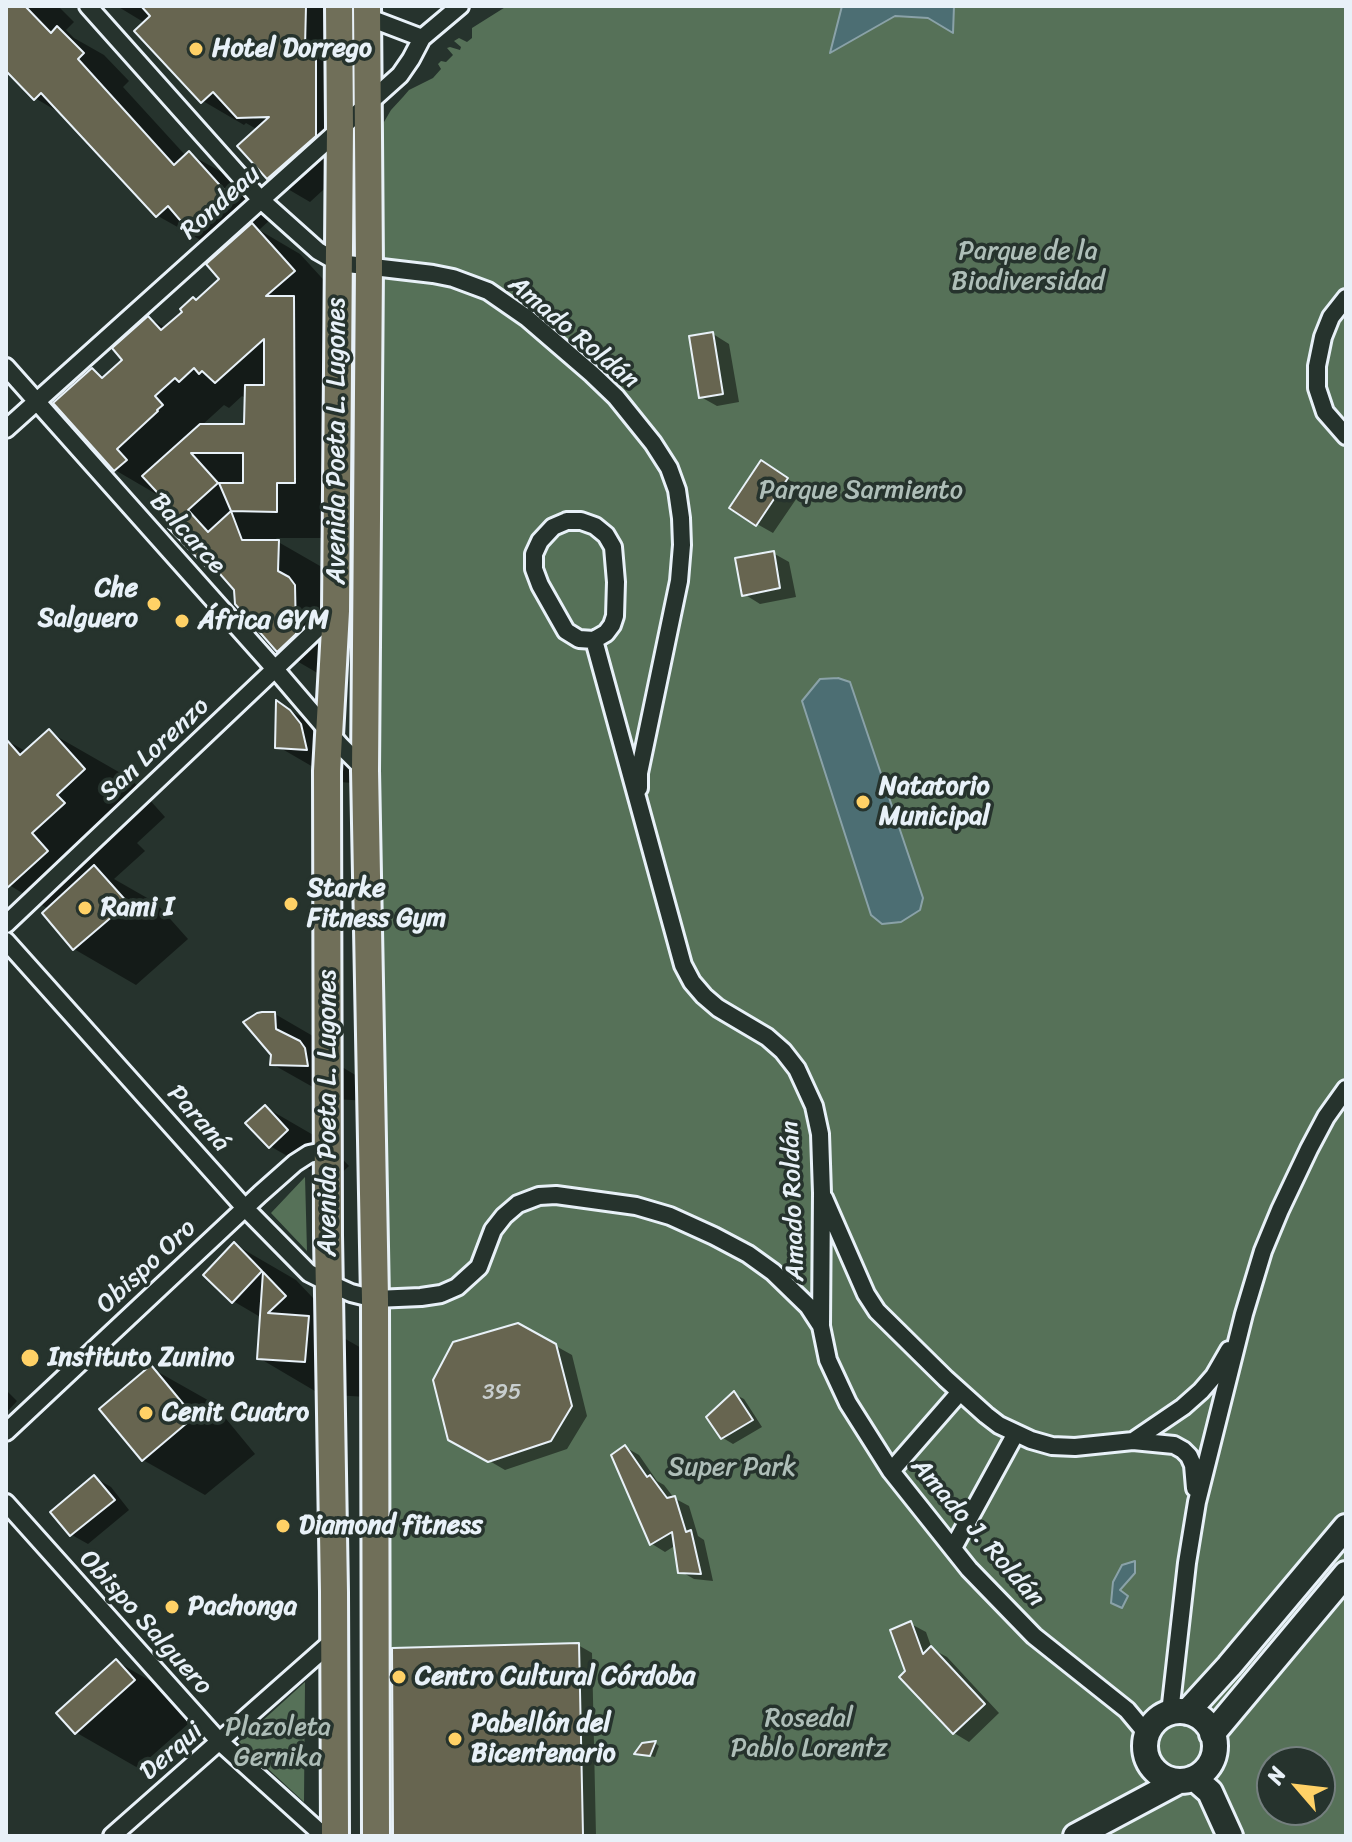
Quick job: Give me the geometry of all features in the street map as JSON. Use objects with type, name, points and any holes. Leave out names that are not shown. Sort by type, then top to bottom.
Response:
[{"type":"main road","name":"Avenida Poeta L. Lugones","points":[[335,1836],[327,771],[336,611],[339,6]]},
{"type":"main road","name":"Avenida Poeta L. Lugones","points":[[367,12],[369,267],[365,770],[375,1299],[376,1836]]},
{"type":"main road","points":[[1178,1712],[1346,1527]]},
{"type":"main road","points":[[1212,1734],[1346,1574]]},
{"type":"main road","points":[[1076,1836],[1187,1780],[1203,1773],[1213,1755],[1215,1745],[1212,1734],[1198,1716],[1178,1712],[1160,1717],[1147,1734],[1145,1744],[1149,1763],[1170,1780],[1187,1780],[1210,1792],[1230,1836]]},
{"type":"main road","points":[[1114,1817],[1149,1763]]},
{"type":"street","points":[[88,6],[261,200],[318,251],[339,263]]},
{"type":"street","name":"Rondeau","points":[[6,429],[400,75],[422,38],[460,6]]},
{"type":"street","points":[[367,12],[422,38]]},
{"type":"street","name":"Amado Roldán","points":[[339,263],[453,278],[488,291],[506,302],[616,397],[669,468],[677,490],[681,518],[679,581],[639,773],[638,802]]},
{"type":"street","points":[[1346,298],[1331,317],[1317,366],[1317,388],[1325,412],[1346,436]]},
{"type":"street","name":"Balcarce","points":[[6,367],[365,770]]},
{"type":"street","points":[[581,521],[595,526],[606,535],[613,547],[615,616],[606,633],[594,640],[579,639],[566,631],[534,569],[534,554],[540,541],[549,530],[562,523],[581,521]]},
{"type":"street","name":"San Lorenzo","points":[[6,924],[336,611]]},
{"type":"street","name":"Amado Roldán","points":[[594,640],[683,965],[692,982],[718,1008],[767,1037],[783,1051],[797,1069],[814,1106],[820,1134],[822,1193],[821,1326]]},
{"type":"street","name":"Paraná","points":[[6,941],[245,1208],[309,1273],[351,1293],[375,1299]]},
{"type":"street","points":[[1178,1712],[1187,1563],[1197,1502],[1239,1332],[1263,1251],[1280,1210],[1326,1117],[1346,1089]]},
{"type":"street","name":"Obispo Oro","points":[[6,1432],[295,1163],[309,1154],[328,1150]]},
{"type":"street","points":[[822,1193],[866,1294],[877,1311],[960,1392],[999,1425],[1052,1446],[1075,1447],[1133,1441],[1174,1445],[1189,1456],[1193,1465],[1197,1502]]},
{"type":"street","points":[[375,1299],[421,1297],[441,1294],[457,1287],[479,1267],[493,1230],[504,1216],[518,1204],[539,1196],[556,1195],[636,1206],[670,1216],[714,1236],[773,1272],[808,1306],[821,1326]]},
{"type":"street","name":"Amado J. Roldán","points":[[821,1326],[828,1360],[848,1403],[891,1471],[969,1569],[1034,1636],[1127,1710],[1147,1734]]},
{"type":"street","points":[[1133,1441],[1201,1391],[1214,1376],[1239,1332]]},
{"type":"street","points":[[891,1471],[960,1392]]},
{"type":"street","points":[[953,1548],[1016,1433]]},
{"type":"street","name":"Obispo Salguero","points":[[6,1503],[220,1742],[324,1836]]},
{"type":"street","name":"Derqui","points":[[112,1836],[334,1640]]},
{"type":"green space","name":"Parque Sarmiento","points":[[507,6],[1346,6],[1346,1836],[392,1836],[375,341],[381,134],[391,110],[409,90],[433,78],[441,69],[438,64],[446,62],[453,55],[447,48],[460,50],[461,47],[454,41],[459,38],[467,42],[472,38],[472,28]]},
{"type":"green space","points":[[305,1177],[307,1251],[271,1213]]},
{"type":"green space","name":"Plazoleta Gernika","points":[[305,1682],[304,1802],[239,1742]]},
{"type":"water","points":[[842,6],[954,6],[953,33],[928,18],[895,16],[830,53]]},
{"type":"water","name":"Natatorio Municipal","points":[[838,678],[850,682],[923,898],[920,910],[901,922],[882,924],[871,915],[802,701],[820,679]]},
{"type":"water","points":[[1135,1561],[1135,1573],[1120,1590],[1128,1596],[1122,1608],[1111,1603],[1113,1582],[1122,1565]]},
{"type":"building","points":[[6,6],[25,6],[51,33],[57,26],[84,53],[78,59],[174,165],[189,151],[226,192],[186,227],[168,206],[156,217],[41,93],[34,100],[6,71]]},
{"type":"building","points":[[141,6],[306,6],[305,47],[316,47],[316,136],[267,179],[237,146],[269,117],[237,118],[213,92],[201,103],[134,31],[150,16]]},
{"type":"building","points":[[252,223],[295,271],[266,296],[294,296],[295,483],[277,483],[277,512],[231,511],[242,540],[279,540],[278,571],[295,585],[296,634],[277,652],[235,604],[234,590],[213,566],[209,570],[168,528],[177,520],[165,506],[167,503],[142,476],[200,424],[244,424],[245,385],[264,385],[264,339],[215,383],[194,368],[179,382],[175,378],[155,396],[163,405],[117,449],[127,460],[114,471],[53,403],[92,368],[102,378],[122,360],[112,348],[148,316],[161,330],[182,312],[180,309],[193,297],[196,300],[219,279],[206,264]],"holes":[[[191,453],[243,453],[243,483],[219,483],[231,511],[208,532],[188,510],[218,483]]]},
{"type":"building","points":[[713,332],[723,394],[699,398],[689,336]]},
{"type":"building","points":[[761,460],[788,478],[756,526],[729,508]]},
{"type":"building","points":[[774,551],[780,588],[742,596],[735,558]]},
{"type":"building","points":[[276,700],[290,710],[301,724],[307,750],[275,748]]},
{"type":"building","points":[[49,729],[85,769],[57,795],[65,803],[32,833],[48,851],[6,889],[6,739],[20,755]]},
{"type":"building","name":"Rami I","points":[[94,865],[128,903],[73,950],[42,913]]},
{"type":"building","points":[[262,1012],[275,1012],[276,1029],[300,1041],[305,1048],[308,1066],[270,1065],[271,1055],[243,1022]]},
{"type":"building","points":[[265,1105],[288,1130],[269,1148],[245,1123]]},
{"type":"building","points":[[234,1242],[262,1271],[232,1303],[203,1275]]},
{"type":"building","points":[[263,1272],[286,1296],[268,1313],[309,1316],[305,1362],[257,1359]]},
{"type":"building","points":[[518,1323],[556,1344],[572,1406],[551,1441],[488,1462],[448,1440],[433,1380],[453,1342]]},
{"type":"building","name":"Cenit Cuatro","points":[[151,1365],[194,1417],[142,1461],[99,1409]]},
{"type":"building","points":[[734,1391],[753,1420],[721,1439],[706,1417]]},
{"type":"building","points":[[625,1445],[647,1477],[650,1475],[667,1498],[675,1496],[686,1532],[691,1530],[701,1574],[678,1573],[672,1532],[650,1545],[611,1455]]},
{"type":"building","points":[[94,1475],[115,1500],[70,1536],[50,1512]]},
{"type":"building","points":[[911,1621],[923,1654],[931,1646],[985,1704],[953,1734],[899,1677],[905,1671],[890,1630]]},
{"type":"building","name":"Pabellón del Bicentenario","points":[[579,1643],[583,1835],[393,1836],[392,1648]]},
{"type":"building","points":[[116,1659],[135,1680],[75,1734],[56,1713]]},
{"type":"building","points":[[656,1741],[650,1756],[634,1754],[642,1743]]},
{"type":"place","name":"Hotel Dorrego","points":[[196,49]]},
{"type":"place","name":"Che Salguero","points":[[154,604]]},
{"type":"place","name":"África GYM","points":[[182,621]]},
{"type":"place","name":"Natatorio Municipal","points":[[863,802]]},
{"type":"place","name":"Starke Fitness Gym","points":[[291,904]]},
{"type":"place","name":"Rami I","points":[[85,908]]},
{"type":"place","name":"Instituto Zunino","points":[[30,1358]]},
{"type":"place","name":"Cenit Cuatro","points":[[146,1413]]},
{"type":"place","name":"Diamond fitness","points":[[283,1526]]},
{"type":"place","name":"Pachonga","points":[[172,1607]]},
{"type":"place","name":"Centro Cultural Córdoba","points":[[399,1677]]},
{"type":"place","name":"Pabellón del Bicentenario","points":[[455,1739]]},
{"type":"park label","name":"Parque de la Biodiversidad","points":[[1028,267]]},
{"type":"park label","name":"Super Park","points":[[732,1468]]},
{"type":"park label","name":"Rosedal Pablo Lorentz","points":[[809,1734]]}]
